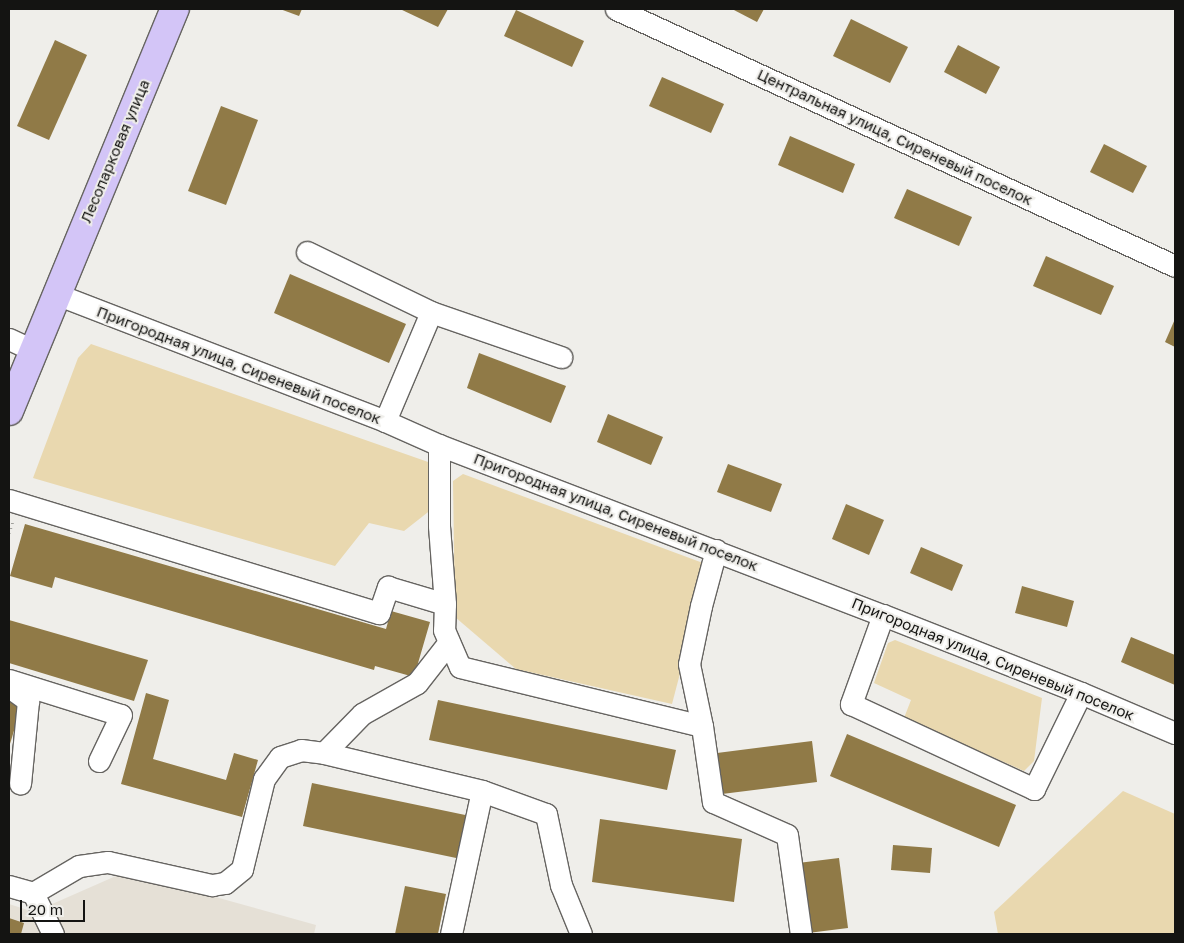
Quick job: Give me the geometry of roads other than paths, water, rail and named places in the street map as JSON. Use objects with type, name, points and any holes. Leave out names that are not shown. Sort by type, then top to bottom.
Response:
[{"type":"main road","name":"Лесопарковая улица","points":[[9,411],[175,9]]},
{"type":"street","name":"Центральная улица, Сиреневый поселок","points":[[616,9],[1175,266]]},
{"type":"street","points":[[307,252],[432,312],[561,357]]},
{"type":"street","name":"Пригородная улица, Сиреневый поселок","points":[[56,294],[385,421],[439,445],[883,615],[1081,693],[1175,734]]},
{"type":"street","points":[[385,421],[432,312]]},
{"type":"street","points":[[9,340],[33,350]]},
{"type":"street","points":[[439,445],[439,526],[444,630],[460,667],[702,726]]},
{"type":"street","points":[[9,500],[380,613],[388,587],[444,604]]},
{"type":"street","points":[[716,550],[701,606],[689,664],[702,726],[712,802],[787,835],[801,934]]},
{"type":"street","points":[[883,615],[851,704],[1034,789],[1081,693]]},
{"type":"street","points":[[324,753],[362,714],[417,683],[449,642]]},
{"type":"street","points":[[9,680],[121,715],[99,761]]},
{"type":"street","points":[[9,687],[28,701],[20,784]]},
{"type":"street","points":[[33,894],[79,866],[108,862],[212,885],[225,882],[242,869],[264,779],[280,757],[301,750],[324,753],[482,792],[546,814],[561,885],[581,934]]},
{"type":"street","points":[[451,934],[482,792]]},
{"type":"street","points":[[9,886],[33,894],[53,934]]}]
